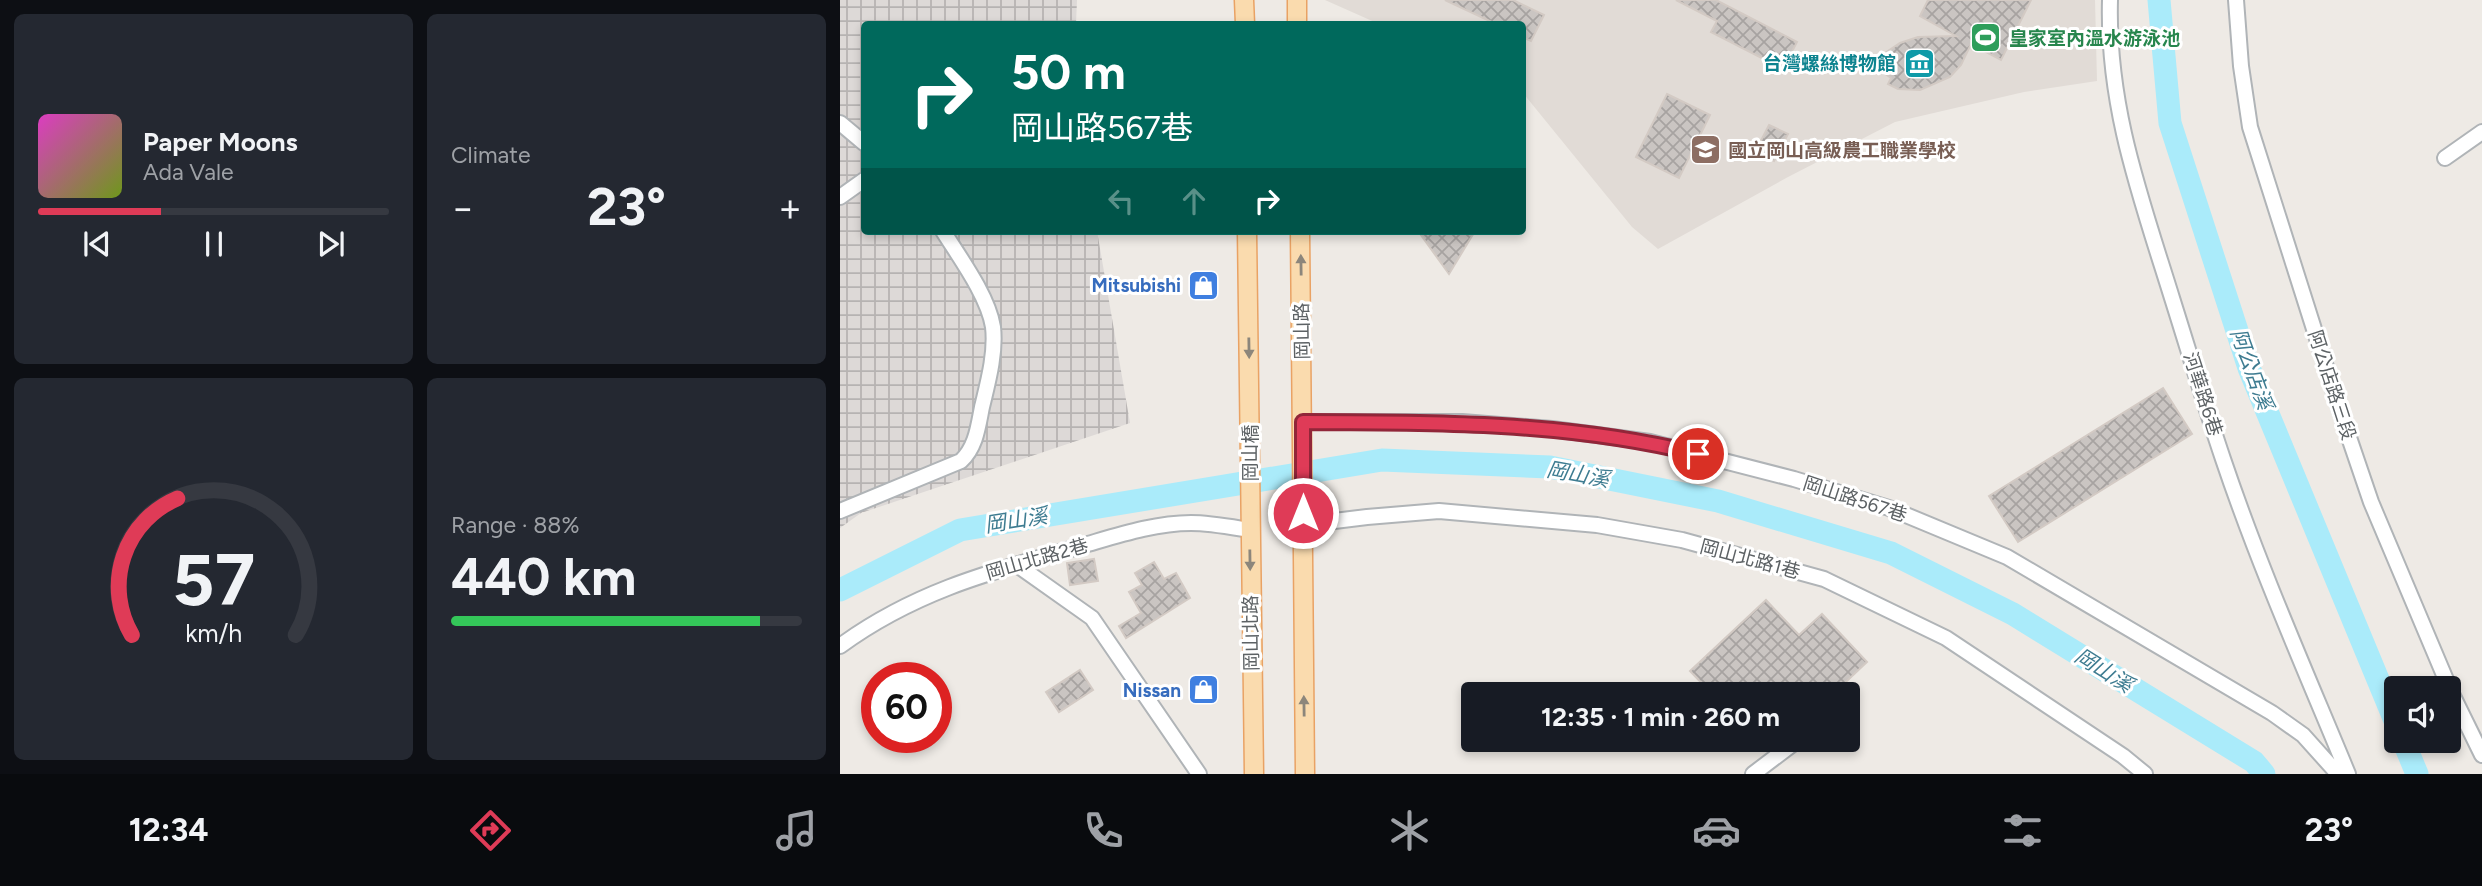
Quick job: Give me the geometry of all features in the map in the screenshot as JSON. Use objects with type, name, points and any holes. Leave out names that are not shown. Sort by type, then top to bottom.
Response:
[{"type":"main road","points":[[1244,0],[1245,21]]},
{"type":"main road","points":[[1297,0],[1297,21]]},
{"type":"main road","name":"岡山橋","points":[[1247,235],[1250,491]]},
{"type":"main road","name":"岡山路","points":[[1300,235],[1303,427]]},
{"type":"main road","points":[[1303,427],[1305,774]]},
{"type":"main road","name":"岡山北路","points":[[1250,491],[1254,774]]},
{"type":"street","name":"河華路6巷","points":[[2110,0],[2109,33],[2114,88],[2124,144],[2224,461],[2270,583],[2348,774]]},
{"type":"street","name":"阿公店路三段","points":[[2236,0],[2250,127],[2339,408],[2371,502],[2452,694],[2482,755]]},
{"type":"street","points":[[840,123],[861,140]]},
{"type":"street","points":[[2445,158],[2482,132]]},
{"type":"street","points":[[840,197],[861,182]]},
{"type":"street","points":[[840,511],[961,461],[974,444],[991,370],[993,327],[981,294],[945,235]]},
{"type":"street","name":"岡山路567巷","points":[[1303,427],[1462,422],[1552,429],[1650,442],[1794,479],[1889,508],[2007,558],[2272,713],[2303,734],[2338,774]]},
{"type":"street","name":"岡山北路1巷","points":[[1302,519],[1439,512],[1597,525],[1682,540],[1824,579],[1946,638],[2123,756],[2145,774]]},
{"type":"street","name":"岡山北路2巷","points":[[840,646],[866,627],[915,600],[964,580],[1131,532],[1193,523],[1250,530]]},
{"type":"street","points":[[1017,565],[1092,618],[1199,774]]},
{"type":"street","points":[[1753,774],[1782,752]]},
{"type":"shaded area","points":[[840,0],[1077,0],[1076,21],[861,21],[861,235],[1098,235],[1130,423],[861,513],[840,528]]},
{"type":"shaded area","name":"國立岡山高級農工職業學校","points":[[1325,0],[2095,0],[2097,81],[2024,92],[1895,122],[1658,249],[1632,227],[1526,97],[1526,21],[1372,21]]},
{"type":"building","points":[[1445,0],[1513,0],[1544,15],[1531,41],[1526,39],[1526,21],[1490,21]]},
{"type":"building","points":[[1676,0],[1716,0],[1797,42],[1783,69],[1711,32],[1717,21]]},
{"type":"building","points":[[1928,0],[2031,0],[2001,60],[1971,44],[1961,65],[1950,77],[1920,90],[1898,89],[1888,84],[1891,78],[1881,71],[1868,71],[1882,55],[1900,43],[1918,37],[1956,36],[1920,16]]},
{"type":"building","points":[[1667,94],[1710,115],[1679,178],[1636,157]]},
{"type":"building","points":[[1769,125],[1788,134],[1774,161],[1755,152]]},
{"type":"building","points":[[1421,235],[1473,235],[1449,274]]},
{"type":"building","points":[[2163,388],[2192,434],[2018,542],[1989,496]]},
{"type":"building","points":[[1094,559],[1098,581],[1070,585],[1067,563]]},
{"type":"building","points":[[1154,562],[1164,579],[1176,573],[1190,598],[1126,638],[1119,626],[1141,613],[1129,592],[1142,585],[1135,573]]},
{"type":"building","points":[[1766,600],[1799,635],[1822,614],[1867,662],[1846,682],[1701,682],[1690,671]]},
{"type":"building","points":[[1080,670],[1093,690],[1059,712],[1046,692]]},
{"type":"waterway","name":"阿公店溪","points":[[2159,0],[2170,123],[2249,368],[2384,694]]},
{"type":"waterway","name":"岡山溪","points":[[840,590],[960,530],[1382,460],[1550,467],[1718,501],[1891,553],[2013,614],[2254,762],[2264,774]]},
{"type":"waterway","name":"阿公店溪","points":[[2408,753],[2417,774]]},
{"type":"place","name":"皇家室內溫水游泳池","points":[[1986,38]]},
{"type":"place","name":"台灣螺絲博物館","points":[[1919,63]]},
{"type":"place","name":"國立岡山高級農工職業學校","points":[[1705,150]]},
{"type":"place","name":"Mitsubishi","points":[[1204,285]]},
{"type":"place","name":"Nissan","points":[[1204,690]]},
{"type":"route","points":[[1303,513],[1303,422],[1462,422],[1552,429],[1650,442],[1698,454]]}]
